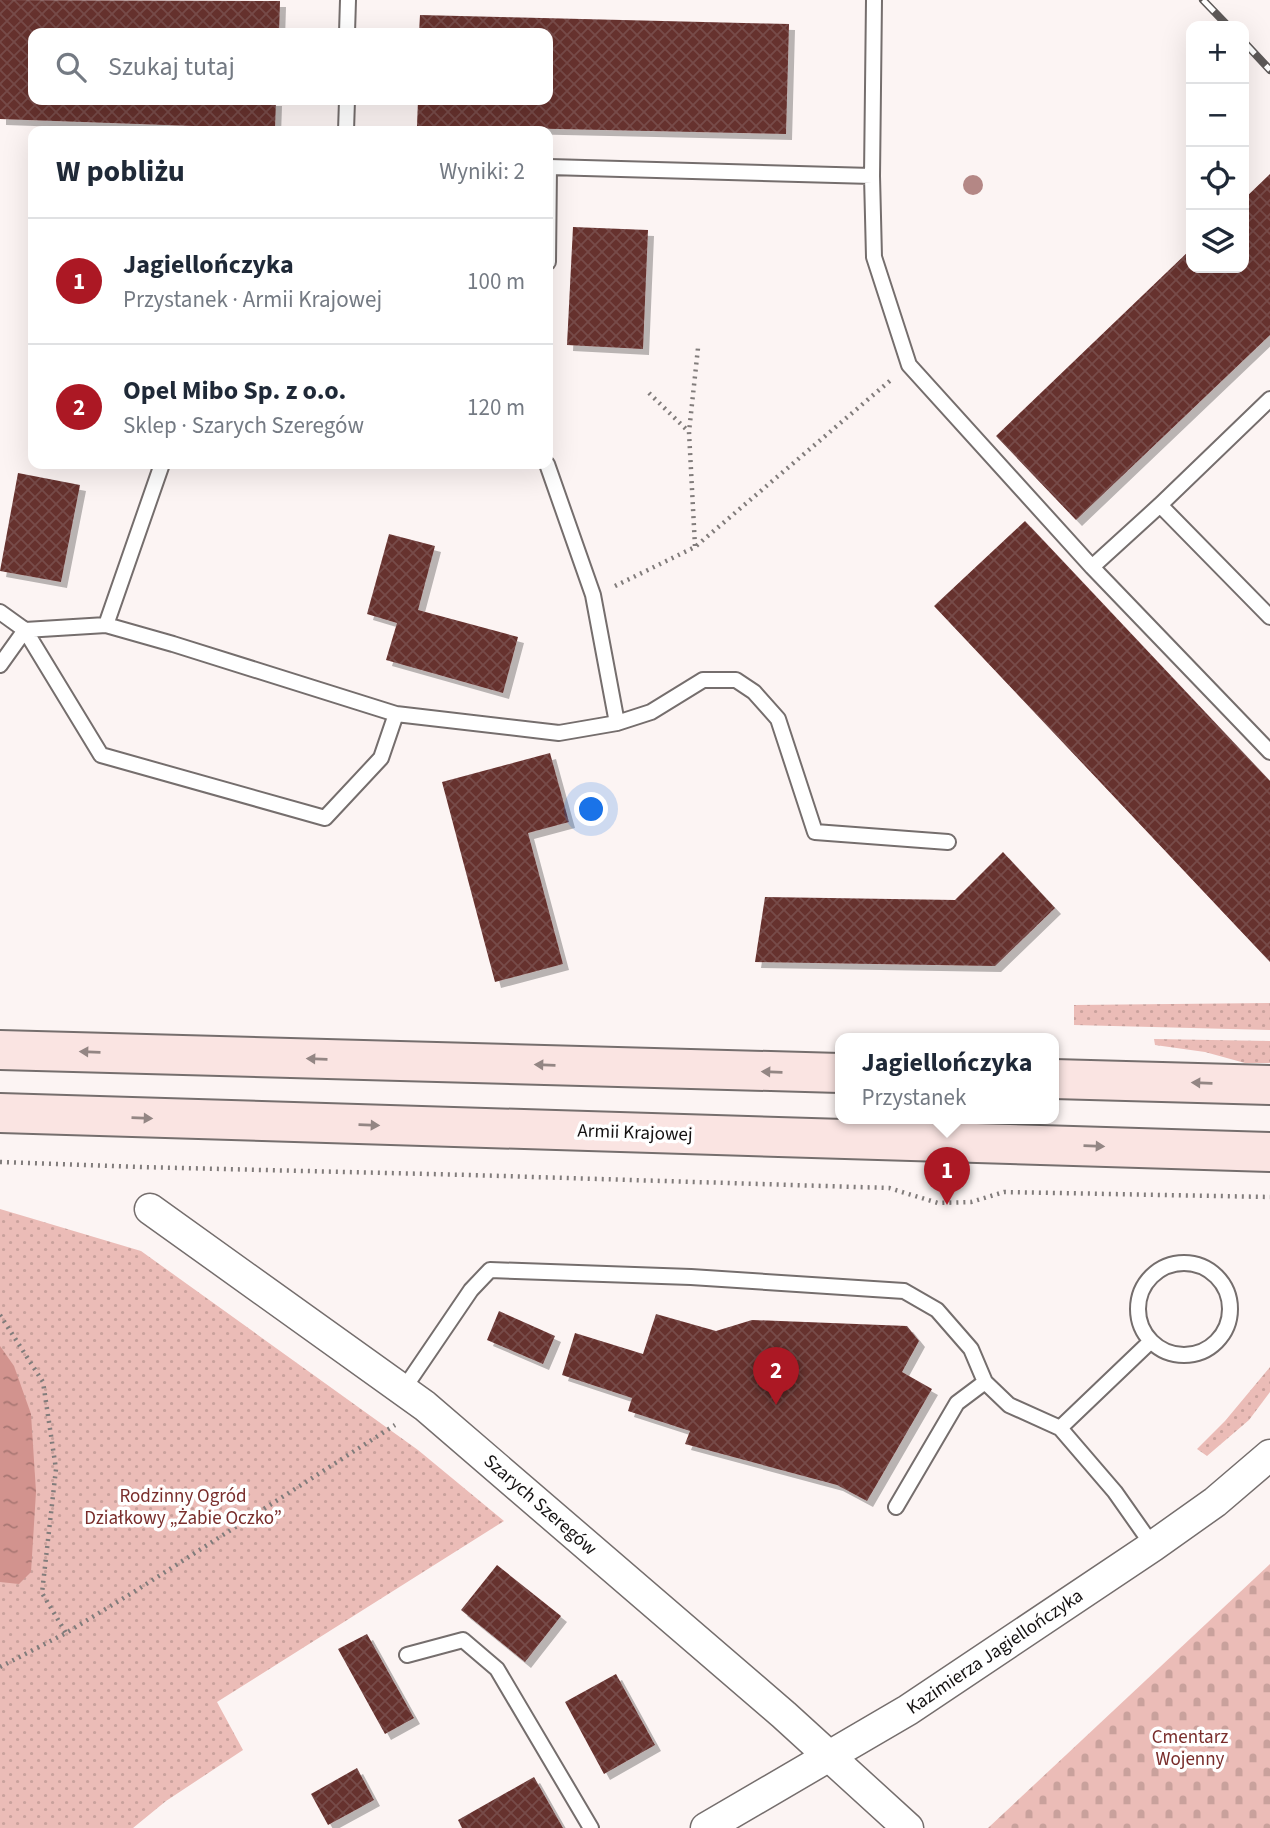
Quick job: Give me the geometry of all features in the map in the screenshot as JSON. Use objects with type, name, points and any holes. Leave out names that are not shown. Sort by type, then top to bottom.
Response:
[{"type":"main road","points":[[0,1050],[835,1073]]},
{"type":"main road","points":[[1059,1079],[1270,1085]]},
{"type":"main road","name":"Armii Krajowej","points":[[0,1114],[1270,1152]]},
{"type":"street","name":"Szarych Szeregów","points":[[150,1209],[414,1398],[784,1715],[908,1828]]},
{"type":"street","name":"Kazimierza Jagiellończyka","points":[[706,1828],[908,1710],[1153,1546],[1215,1502],[1270,1455]]},
{"type":"lane","points":[[347,28],[348,0]]},
{"type":"lane","points":[[874,0],[874,257],[909,365],[1092,566],[1270,752]]},
{"type":"lane","points":[[346,126],[347,105]]},
{"type":"lane","points":[[553,167],[872,176]]},
{"type":"lane","points":[[1092,566],[1270,400]]},
{"type":"lane","points":[[106,625],[160,469]]},
{"type":"lane","points":[[549,469],[593,595],[617,723]]},
{"type":"lane","points":[[1160,505],[1270,617]]},
{"type":"lane","points":[[0,612],[25,630],[101,755],[325,818],[381,758],[396,714]]},
{"type":"lane","points":[[25,630],[106,625],[396,714],[559,733],[617,723],[651,712],[703,680],[736,680],[754,692],[778,719],[816,832],[948,842]]},
{"type":"lane","points":[[0,665],[25,630]]},
{"type":"lane","points":[[1191,1264],[1211,1272],[1222,1283],[1230,1312],[1227,1327],[1219,1340],[1193,1355],[1177,1355],[1163,1350],[1151,1341],[1142,1329],[1138,1314],[1139,1299],[1145,1285],[1155,1273],[1168,1266],[1191,1264]]},
{"type":"lane","points":[[414,1398],[471,1290],[490,1270],[691,1277],[904,1291],[937,1310],[971,1349],[985,1382],[1009,1405],[1060,1428],[1115,1492],[1153,1546]]},
{"type":"lane","points":[[1060,1428],[1151,1341]]},
{"type":"lane","points":[[896,1507],[957,1403],[985,1382]]},
{"type":"lane","points":[[407,1655],[463,1640],[497,1669],[591,1828]]},
{"type":"path","points":[[695,547],[689,432],[698,348]]},
{"type":"path","points":[[593,595],[695,547],[909,365]]},
{"type":"path","points":[[649,393],[689,432]]},
{"type":"path","points":[[0,1162],[889,1188],[938,1203],[971,1202],[1004,1192],[1270,1197]]},
{"type":"path","points":[[0,1315],[43,1382],[57,1469],[42,1593],[66,1633]]},
{"type":"path","points":[[0,1667],[66,1633],[136,1590],[414,1398]]},
{"type":"green space","points":[[1270,1003],[1270,1030],[1074,1025],[1074,1005]]},
{"type":"green space","points":[[1154,1039],[1270,1041],[1270,1063],[1245,1063],[1205,1052],[1155,1045]]},
{"type":"green space","name":"Rodzinny Ogród Działkowy „Żabie Oczko”","points":[[0,1209],[141,1251],[418,1450],[504,1521],[217,1702],[243,1750],[166,1801],[133,1828],[0,1828]]},
{"type":"green space","points":[[1270,1367],[1270,1392],[1249,1420],[1207,1456],[1197,1449],[1225,1421]]},
{"type":"green space","name":"Cmentarz Wojenny","points":[[1270,1564],[1270,1828],[988,1828]]},
{"type":"water","points":[[0,1346],[14,1366],[31,1414],[36,1492],[31,1572],[19,1584],[0,1582]]},
{"type":"building","points":[[0,0],[280,1],[279,28],[28,28],[28,105],[276,105],[275,126],[192,126],[0,119]]},
{"type":"building","points":[[420,15],[789,24],[786,134],[553,129],[553,126],[417,126],[418,105],[553,105],[553,28],[419,28]]},
{"type":"building","points":[[1270,174],[1270,335],[1076,520],[996,436],[1186,254],[1186,273],[1249,273],[1249,194]]},
{"type":"building","points":[[573,227],[648,230],[643,349],[567,345]]},
{"type":"building","points":[[18,473],[80,485],[61,582],[0,571]]},
{"type":"building","points":[[1025,521],[1270,781],[1270,962],[934,606]]},
{"type":"building","points":[[389,534],[435,546],[418,610],[518,637],[503,693],[386,660],[397,623],[367,614]]},
{"type":"building","points":[[550,753],[569,822],[528,833],[563,964],[495,982],[442,782]]},
{"type":"building","points":[[1003,852],[1055,908],[995,966],[755,962],[765,897],[955,900]]},
{"type":"building","points":[[499,1311],[555,1336],[543,1364],[487,1340]]},
{"type":"building","points":[[656,1314],[716,1331],[752,1320],[907,1326],[919,1341],[902,1372],[932,1389],[867,1501],[837,1485],[685,1444],[690,1431],[628,1411],[632,1398],[562,1375],[575,1333],[643,1354]]},
{"type":"building","points":[[497,1565],[561,1616],[525,1662],[461,1610]]},
{"type":"building","points":[[367,1634],[414,1718],[385,1734],[338,1649]]},
{"type":"building","points":[[616,1674],[655,1745],[604,1774],[565,1702]]},
{"type":"building","points":[[357,1768],[374,1800],[328,1825],[311,1794]]},
{"type":"building","points":[[534,1777],[563,1828],[462,1828],[458,1820]]},
{"type":"railway","points":[[1203,0],[1223,21]]},
{"type":"railway","points":[[1249,47],[1270,70]]},
{"type":"place","name":"Jagiellończyka","points":[[947,1205]]},
{"type":"place","name":"Opel Mibo Sp. z o.o.","points":[[776,1405]]}]
